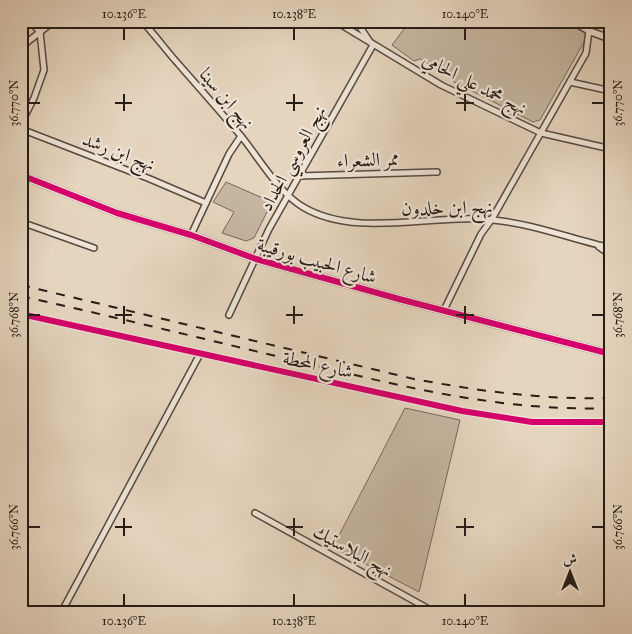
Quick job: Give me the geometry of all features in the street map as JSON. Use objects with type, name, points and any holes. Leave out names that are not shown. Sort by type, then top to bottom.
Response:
[{"type":"street","points":[[21,124],[34,98],[44,70],[40,32],[30,21]]},
{"type":"street","points":[[21,47],[54,21]]},
{"type":"street","name":"نهج ابن سينا","points":[[142,21],[288,194]]},
{"type":"street","name":"نهج محمد علي الحامي","points":[[335,21],[441,85],[541,133],[611,149]]},
{"type":"street","points":[[356,21],[372,44]]},
{"type":"street","points":[[571,21],[611,40]]},
{"type":"street","points":[[444,310],[481,234],[492,219],[586,53],[589,31],[593,21]]},
{"type":"street","name":"نهج العروسي الحداد","points":[[229,315],[269,229],[372,44]]},
{"type":"street","points":[[570,82],[611,91]]},
{"type":"street","name":"نهج ابن رشد","points":[[21,128],[206,203]]},
{"type":"street","points":[[191,236],[229,154],[241,136]]},
{"type":"street","name":"ممر الشعراء","points":[[299,176],[437,172]]},
{"type":"street","name":"شارع الحبيب بورقيبة","points":[[21,175],[117,212],[256,259],[611,354]]},
{"type":"street","name":"نهج ابن خلدون","points":[[288,194],[302,206],[320,215],[338,220],[363,223],[492,219],[555,232],[611,248]]},
{"type":"street","points":[[21,222],[94,248]]},
{"type":"street","points":[[597,245],[611,255]]},
{"type":"street","name":"شارع المحطة","points":[[21,314],[462,411],[502,418],[553,423],[611,422]]},
{"type":"street","points":[[61,613],[200,354]]},
{"type":"street","name":"نهج البلاستيك","points":[[255,513],[436,613]]},
{"type":"shaded area","points":[[419,21],[565,21],[588,35],[540,120],[533,122],[452,81],[451,77],[420,59],[414,61],[392,45],[407,25],[415,26]]},
{"type":"shaded area","points":[[226,182],[272,202],[254,238],[246,241],[222,233],[234,212],[213,202]]},
{"type":"shaded area","points":[[405,408],[460,420],[419,592],[333,547]]},
{"type":"railway","points":[[21,285],[414,379],[512,394],[561,398],[611,398]]},
{"type":"railway","points":[[21,296],[416,389],[493,402],[532,406],[611,408]]},
{"type":"cycle path","points":[[21,175],[117,213],[191,235],[256,259],[399,299],[611,354]]},
{"type":"cycle path","points":[[21,314],[462,411],[532,422],[611,422]]}]
